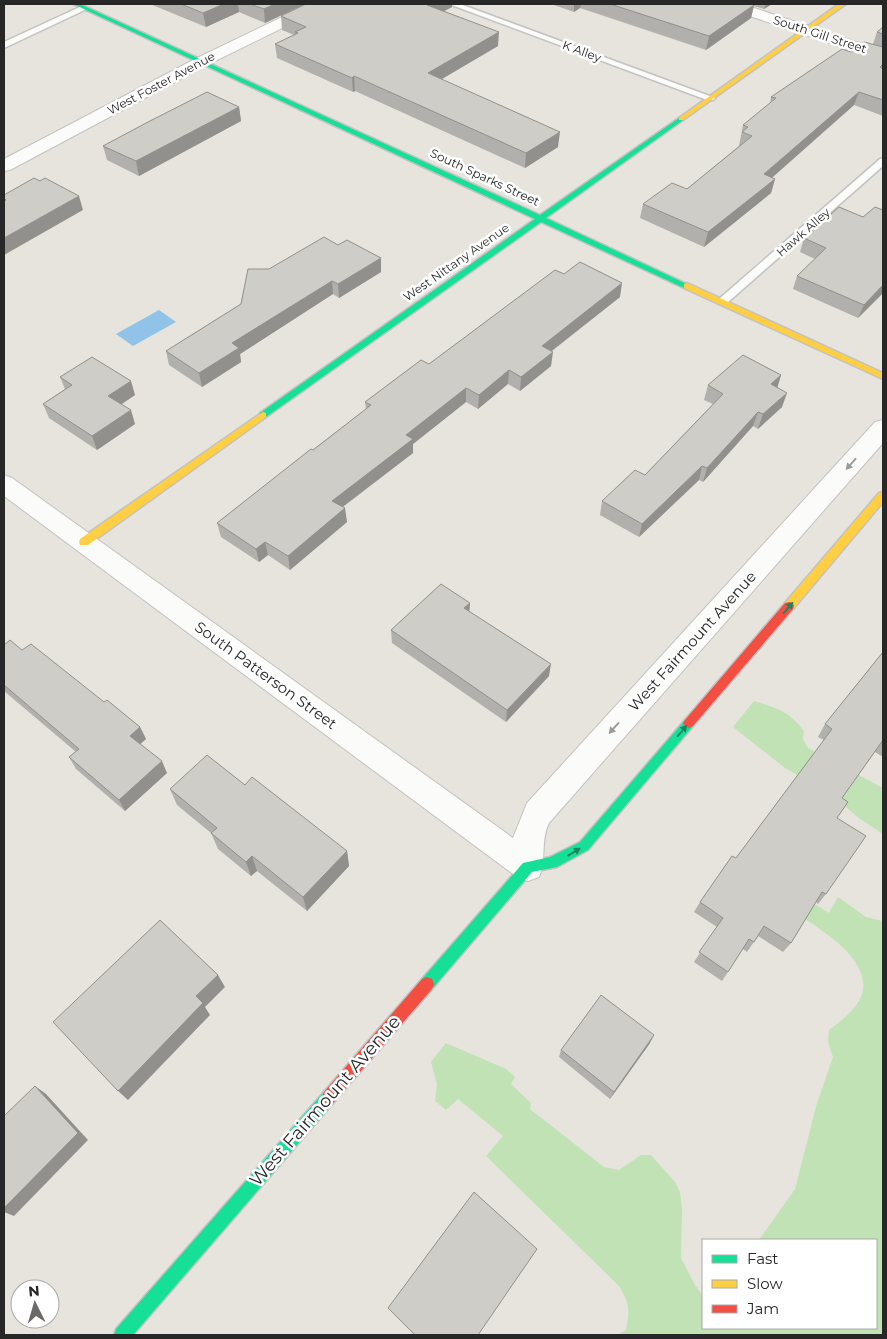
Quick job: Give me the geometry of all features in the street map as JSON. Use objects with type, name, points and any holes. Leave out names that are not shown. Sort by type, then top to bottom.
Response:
[{"type":"street","name":"West Foster Avenue","points":[[4,166],[201,62],[320,4]]},
{"type":"street","name":"South Gill Street","points":[[728,4],[883,56]]},
{"type":"street","name":"West Nittany Avenue","points":[[84,542],[844,4]]},
{"type":"street","name":"South Sparks Street","points":[[80,6],[883,376]]},
{"type":"street","name":"West Fairmount Avenue","points":[[122,1335],[528,866],[526,848],[529,829],[538,813],[883,428]]},
{"type":"street","name":"South Patterson Street","points":[[4,484],[528,866]]},
{"type":"street","points":[[528,866],[552,862],[584,846],[883,496]]},
{"type":"lane","name":"K Alley","points":[[453,4],[710,98]]},
{"type":"lane","points":[[4,45],[80,6]]},
{"type":"lane","name":"Hawk Alley","points":[[723,301],[883,161]]},
{"type":"green space","points":[[754,701],[776,708],[793,719],[804,731],[803,739],[808,748],[883,788],[883,834],[860,819],[832,795],[785,768],[733,727]]},
{"type":"green space","points":[[838,897],[866,917],[883,921],[883,1335],[617,1335],[626,1330],[628,1317],[627,1302],[618,1285],[486,1156],[503,1136],[458,1099],[446,1110],[435,1101],[437,1084],[431,1062],[446,1043],[506,1069],[515,1077],[511,1084],[531,1103],[530,1109],[604,1167],[619,1170],[641,1155],[651,1155],[675,1182],[680,1192],[682,1209],[681,1258],[702,1295],[702,1329],[877,1329],[877,1239],[760,1239],[795,1189],[817,1103],[833,1057],[828,1042],[829,1030],[845,1018],[855,1007],[863,990],[862,977],[857,964],[848,953],[824,932],[788,908],[810,901],[829,913]]},
{"type":"water","points":[[159,310],[176,322],[133,346],[116,334]]},
{"type":"building","points":[[181,4],[224,4],[203,13]]},
{"type":"building","points":[[250,4],[275,4],[264,9]]},
{"type":"building","points":[[306,4],[431,4],[427,5],[499,32],[428,73],[560,132],[526,153],[354,76],[352,78],[275,44],[306,27],[281,16]]},
{"type":"building","points":[[610,4],[751,4],[754,5],[709,36]]},
{"type":"building","points":[[883,27],[883,34],[877,32]]},
{"type":"building","points":[[864,42],[883,47],[883,64],[880,67],[883,69],[883,100],[859,92],[764,174],[775,179],[708,232],[643,204],[672,183],[687,189],[752,136],[742,132],[748,127],[743,125],[776,98],[771,97],[842,49],[851,52]]},
{"type":"building","points":[[207,92],[239,107],[136,161],[103,146],[148,122]]},
{"type":"building","points":[[34,178],[40,181],[45,178],[79,196],[4,238],[4,201],[6,200],[4,195]]},
{"type":"building","points":[[839,207],[863,217],[875,207],[883,210],[883,285],[864,305],[797,276],[826,248],[804,238]]},
{"type":"building","points":[[324,237],[338,245],[347,240],[381,258],[338,284],[332,281],[232,343],[239,348],[199,373],[166,351],[241,304],[248,269],[269,269]]},
{"type":"building","points":[[580,262],[622,283],[542,346],[553,352],[521,377],[509,370],[479,395],[466,388],[406,435],[413,439],[332,501],[345,508],[288,556],[265,542],[256,549],[217,523],[311,449],[313,450],[371,405],[365,402],[421,360],[429,364],[555,270],[564,274]]},
{"type":"building","points":[[743,355],[781,375],[771,384],[787,393],[763,414],[758,412],[707,468],[702,466],[642,524],[602,501],[635,470],[645,475],[723,394],[708,385]]},
{"type":"building","points":[[92,357],[131,381],[108,396],[131,410],[92,436],[43,404],[72,385],[60,377]]},
{"type":"building","points":[[441,584],[470,603],[464,608],[551,664],[507,710],[391,630]]},
{"type":"building","points":[[10,640],[22,650],[31,644],[104,702],[107,700],[140,727],[130,736],[162,761],[119,800],[69,757],[79,749],[4,685],[4,645]]},
{"type":"building","points":[[883,652],[883,740],[842,798],[848,802],[837,818],[866,836],[826,894],[822,892],[791,943],[764,926],[754,942],[749,939],[728,972],[699,952],[723,918],[700,902],[732,856],[736,858],[832,729],[825,724]]},
{"type":"building","points":[[207,755],[245,785],[252,777],[347,851],[303,897],[252,856],[246,862],[211,833],[217,828],[170,789]]},
{"type":"building","points":[[160,920],[218,975],[196,996],[203,1003],[118,1091],[53,1022]]},
{"type":"building","points":[[601,995],[654,1035],[614,1092],[561,1050]]},
{"type":"building","points":[[35,1086],[78,1133],[4,1208],[4,1116]]},
{"type":"building","points":[[474,1192],[537,1249],[478,1335],[415,1335],[388,1308]]},
{"type":"traffic: fast","points":[[76,4],[687,286]]},
{"type":"traffic: fast","points":[[263,415],[681,119]]},
{"type":"traffic: fast","points":[[427,984],[528,867],[552,863],[584,846],[689,723]]},
{"type":"traffic: fast","points":[[122,1335],[329,1097]]},
{"type":"traffic: slow","points":[[681,119],[843,4]]},
{"type":"traffic: slow","points":[[687,286],[883,376]]},
{"type":"traffic: slow","points":[[84,542],[263,415]]},
{"type":"traffic: slow","points":[[789,606],[883,496]]},
{"type":"traffic: jam","points":[[689,723],[789,606]]},
{"type":"traffic: jam","points":[[329,1097],[427,984]]}]
